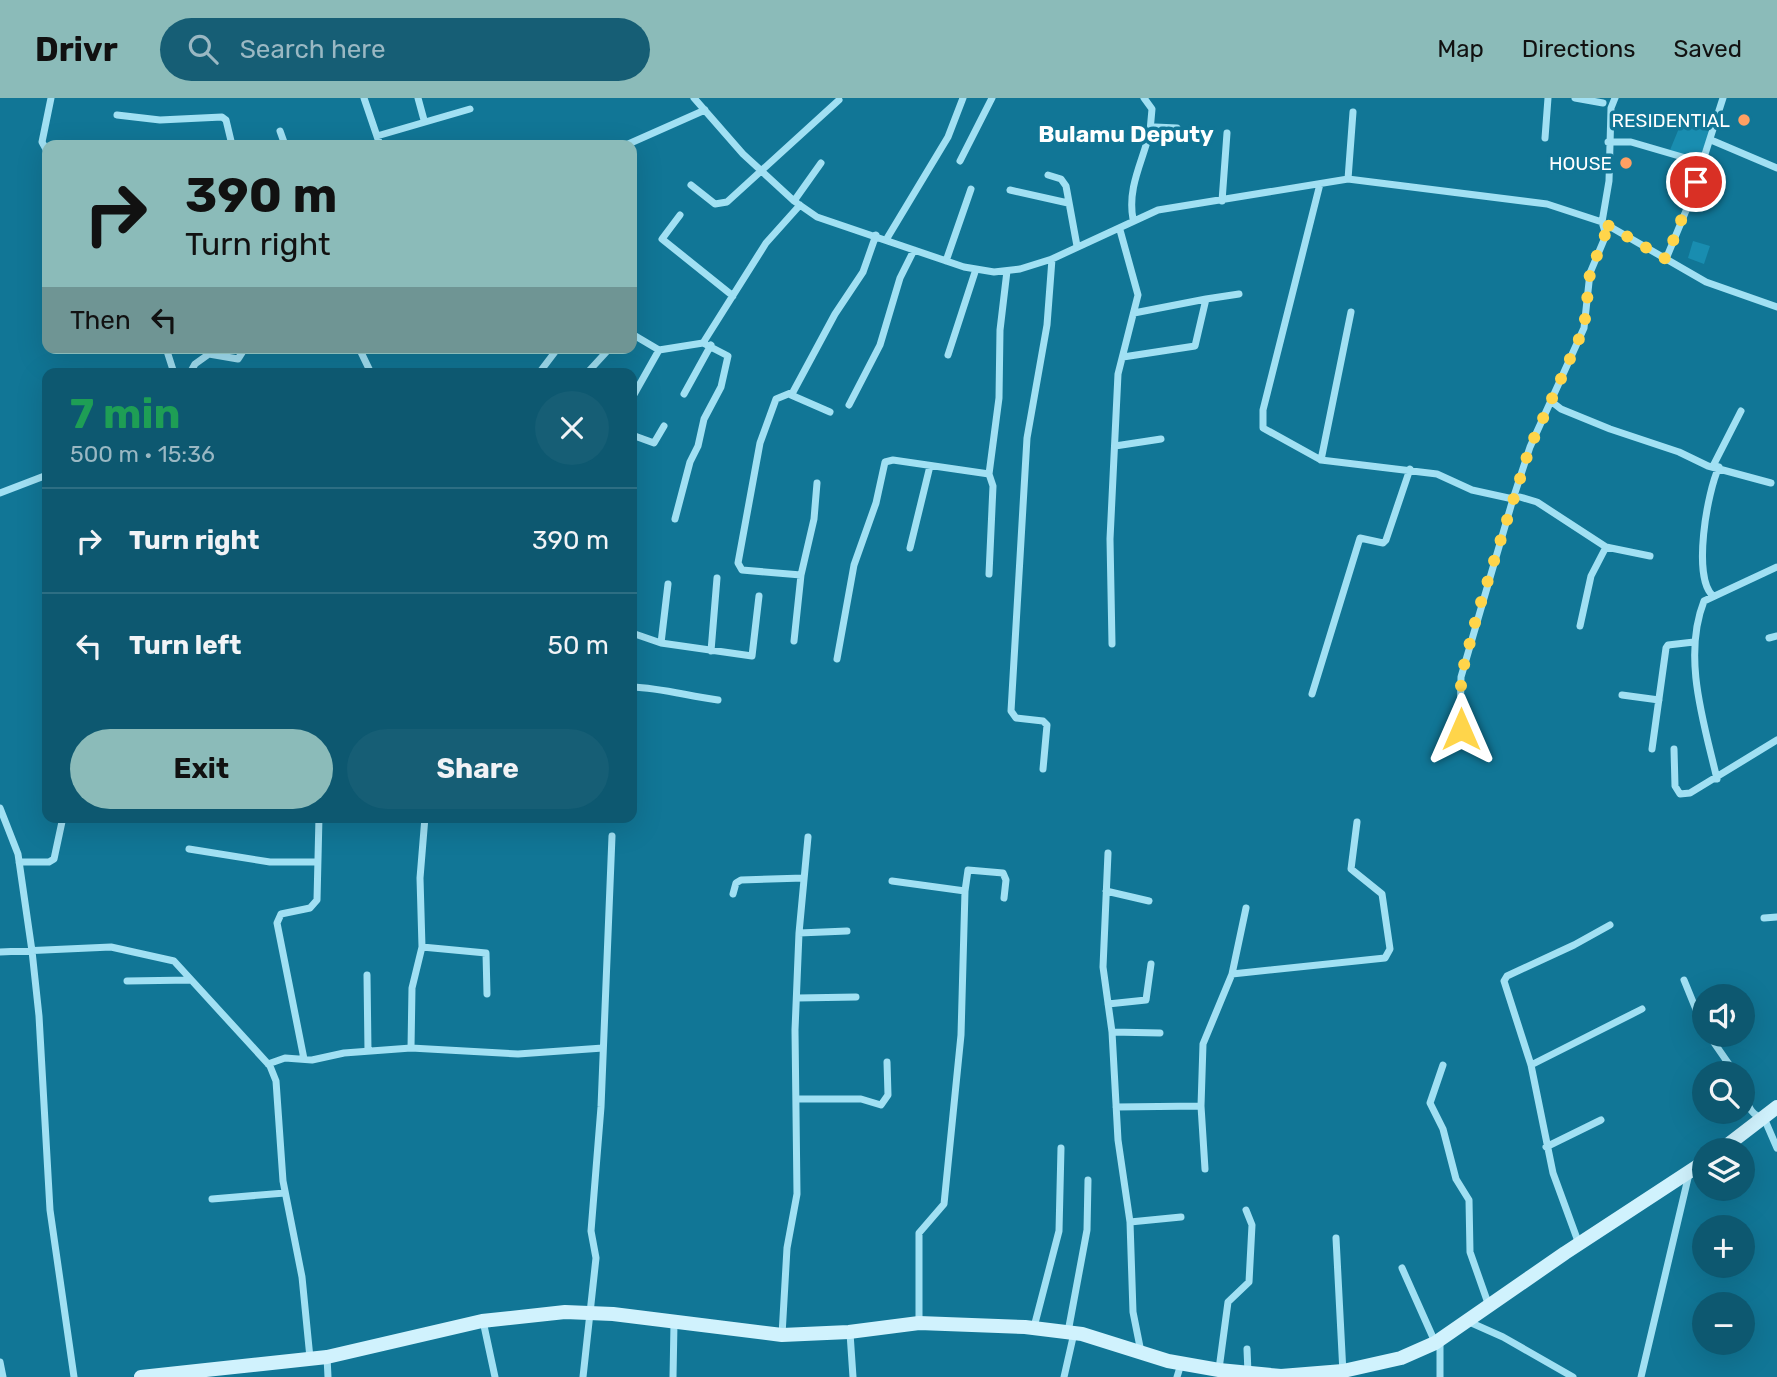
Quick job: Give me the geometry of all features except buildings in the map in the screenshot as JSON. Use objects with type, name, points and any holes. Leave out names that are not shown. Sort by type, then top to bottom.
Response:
[{"type":"street","points":[[42,140],[51,98]]},
{"type":"street","points":[[364,98],[378,140]]},
{"type":"street","points":[[418,98],[424,120]]},
{"type":"street","points":[[694,98],[761,172],[817,217],[976,269],[1007,271],[1052,259],[1077,246],[1120,230],[1133,219],[1157,210],[1222,201],[1291,186],[1348,179],[1547,204],[1602,222],[1706,282],[1777,307]]},
{"type":"street","points":[[886,240],[948,137],[963,98]]},
{"type":"street","points":[[960,161],[992,98]]},
{"type":"street","points":[[1133,219],[1131,207],[1138,166],[1150,131],[1152,109],[1144,98]]},
{"type":"street","points":[[1545,138],[1548,98]]},
{"type":"street","points":[[1575,98],[1603,103]]},
{"type":"street","points":[[1450,748],[1461,729],[1461,677],[1517,498],[1530,447],[1584,328],[1590,273],[1605,235],[1602,222],[1609,181],[1608,142],[1615,98]]},
{"type":"street","points":[[1666,259],[1703,163],[1723,98]]},
{"type":"street","points":[[691,185],[715,204],[723,204],[839,100]]},
{"type":"street","points":[[377,136],[424,120],[470,109]]},
{"type":"street","points":[[637,140],[705,110]]},
{"type":"street","points":[[1348,179],[1353,112]]},
{"type":"street","points":[[117,115],[160,120],[225,118],[231,140]]},
{"type":"street","points":[[1150,131],[1154,127],[1177,128]]},
{"type":"street","points":[[281,131],[284,140]]},
{"type":"street","points":[[1222,201],[1227,133]]},
{"type":"street","points":[[1711,140],[1777,168]]},
{"type":"street","points":[[1608,142],[1631,142],[1703,163]]},
{"type":"street","points":[[684,394],[733,296],[821,163]]},
{"type":"street","points":[[1048,176],[1064,182],[1077,246]]},
{"type":"street","points":[[1320,184],[1261,420],[1263,428],[1321,460],[1410,469],[1448,477],[1472,490],[1537,502],[1606,547],[1650,556]]},
{"type":"street","points":[[946,261],[971,189]]},
{"type":"street","points":[[1010,190],[1068,203]]},
{"type":"street","points":[[680,215],[662,239],[733,296]]},
{"type":"street","points":[[1112,644],[1110,539],[1118,374],[1134,313],[1137,285],[1120,230]]},
{"type":"street","points":[[791,395],[835,314],[863,272],[876,235]]},
{"type":"street","points":[[849,405],[880,345],[900,278],[914,250]]},
{"type":"street","points":[[1043,769],[1047,725],[1043,721],[1016,718],[1011,711],[1027,438],[1047,325],[1052,259]]},
{"type":"street","points":[[948,355],[976,269]]},
{"type":"street","points":[[989,574],[993,486],[989,474],[999,398],[1000,330],[1007,271]]},
{"type":"street","points":[[1134,313],[1239,295]]},
{"type":"street","points":[[1123,357],[1195,346],[1206,299]]},
{"type":"street","points":[[1321,460],[1351,313]]},
{"type":"street","points":[[637,337],[659,350],[707,344],[728,356],[716,402],[704,419],[675,519]]},
{"type":"street","points":[[637,389],[659,350]]},
{"type":"street","points":[[193,368],[209,354],[238,359],[241,354]]},
{"type":"street","points":[[543,368],[553,354]]},
{"type":"street","points":[[592,368],[604,354]]},
{"type":"street","points":[[801,575],[742,570],[738,563],[765,427],[778,396],[791,395],[830,412]]},
{"type":"street","points":[[1552,402],[1561,409],[1610,429],[1716,467],[1772,482]]},
{"type":"street","points":[[1713,596],[1706,587],[1703,554],[1707,497],[1716,467],[1741,411]]},
{"type":"street","points":[[637,437],[654,443],[664,426]]},
{"type":"street","points":[[1115,446],[1161,439]]},
{"type":"street","points":[[836,659],[854,565],[876,503],[885,462],[889,459],[989,474]]},
{"type":"street","points":[[910,548],[930,466]]},
{"type":"street","points":[[1312,694],[1360,538],[1382,543],[1386,540],[1410,469]]},
{"type":"street","points":[[0,494],[42,477]]},
{"type":"street","points":[[794,640],[801,575],[814,519],[817,483]]},
{"type":"street","points":[[1580,626],[1591,576],[1606,547]]},
{"type":"street","points":[[1717,779],[1701,710],[1694,642],[1703,601],[1777,567]]},
{"type":"street","points":[[711,651],[717,578]]},
{"type":"street","points":[[661,643],[668,584]]},
{"type":"street","points":[[637,635],[661,643],[751,656],[759,596]]},
{"type":"street","points":[[1652,749],[1668,645],[1694,642]]},
{"type":"street","points":[[637,687],[657,688],[672,694],[718,700]]},
{"type":"street","points":[[1622,695],[1659,700]]},
{"type":"street","points":[[1674,748],[1675,786],[1679,794],[1690,793],[1717,779],[1777,740]]},
{"type":"street","points":[[0,808],[19,862],[32,951],[39,1016],[50,1210],[74,1377]]},
{"type":"street","points":[[1231,974],[1385,958],[1390,949],[1382,894],[1351,869],[1357,822]]},
{"type":"street","points":[[19,862],[49,862],[54,859],[61,823]]},
{"type":"street","points":[[304,1059],[277,923],[281,914],[310,908],[316,903],[318,823]]},
{"type":"street","points":[[411,1048],[412,988],[422,947],[420,878],[425,823]]},
{"type":"street","points":[[583,1377],[596,1258],[591,1231],[601,1107],[612,836]]},
{"type":"street","points":[[782,1335],[787,1248],[797,1194],[799,933],[808,837]]},
{"type":"street","points":[[189,849],[270,862],[317,862]]},
{"type":"street","points":[[1108,853],[1102,967],[1112,1032],[1116,1107],[1130,1222],[1133,1312],[1142,1353]]},
{"type":"street","points":[[919,1323],[919,1233],[944,1204],[961,1035],[965,891],[968,870],[1003,873],[1006,880],[1004,898]]},
{"type":"street","points":[[733,894],[736,883],[741,880],[804,878]]},
{"type":"street","points":[[892,881],[965,891]]},
{"type":"street","points":[[1106,891],[1149,901]]},
{"type":"street","points":[[1205,1169],[1201,1106],[1203,1044],[1231,974],[1245,908]]},
{"type":"street","points":[[1764,918],[1777,917]]},
{"type":"street","points":[[1579,1244],[1545,1147],[1531,1065],[1504,987],[1507,976],[1574,946],[1610,925]]},
{"type":"street","points":[[799,933],[848,931]]},
{"type":"street","points":[[0,952],[111,947],[135,955],[166,957],[174,961],[268,1064],[276,1081],[285,1193],[302,1277],[310,1359]]},
{"type":"street","points":[[422,947],[486,953],[487,994]]},
{"type":"street","points":[[1108,1004],[1146,1000],[1151,964]]},
{"type":"street","points":[[367,975],[369,1051]]},
{"type":"street","points":[[127,981],[191,980]]},
{"type":"street","points":[[1684,980],[1692,1000]]},
{"type":"street","points":[[797,998],[856,997]]},
{"type":"street","points":[[1531,1065],[1642,1009]]},
{"type":"street","points":[[1112,1032],[1160,1033]]},
{"type":"street","points":[[268,1064],[285,1058],[304,1059],[411,1048],[518,1054],[603,1048]]},
{"type":"street","points":[[796,1098],[861,1099],[881,1105],[888,1095],[887,1062]]},
{"type":"street","points":[[1443,1065],[1430,1103],[1444,1132],[1455,1176],[1468,1198],[1471,1252],[1489,1307]]},
{"type":"street","points":[[1116,1107],[1201,1106]]},
{"type":"street","points":[[1737,1138],[1777,1107]]},
{"type":"street","points":[[1755,1116],[1764,1118]]},
{"type":"street","points":[[1764,1118],[1777,1148]]},
{"type":"street","points":[[1545,1147],[1601,1120]]},
{"type":"street","points":[[1034,1328],[1059,1231],[1061,1148]]},
{"type":"street","points":[[141,1377],[327,1357],[482,1321],[589,1312],[782,1335],[849,1332],[919,1323],[1034,1328],[1071,1333],[1142,1353],[1179,1371],[1219,1370],[1281,1376],[1343,1374],[1401,1358],[1438,1341],[1692,1171]]},
{"type":"street","points":[[1641,1377],[1689,1173]]},
{"type":"street","points":[[1064,1377],[1087,1230],[1088,1180]]},
{"type":"street","points":[[212,1199],[285,1193]]},
{"type":"street","points":[[1219,1370],[1228,1302],[1248,1286],[1250,1277],[1252,1225],[1246,1210]]},
{"type":"street","points":[[1130,1222],[1181,1217]]},
{"type":"street","points":[[1336,1238],[1343,1374]]},
{"type":"street","points":[[1402,1268],[1438,1341],[1440,1377]]},
{"type":"street","points":[[482,1321],[495,1377]]},
{"type":"street","points":[[1467,1321],[1503,1337],[1573,1377]]},
{"type":"street","points":[[673,1377],[674,1324]]},
{"type":"street","points":[[849,1332],[853,1377]]},
{"type":"street","points":[[1239,1374],[1247,1349]]},
{"type":"street","points":[[327,1357],[328,1377]]},
{"type":"street","points":[[0,1362],[3,1377]]},
{"type":"shaded area","points":[[1682,121],[1710,132],[1699,159],[1670,150]]},
{"type":"shaded area","points":[[1693,241],[1710,246],[1704,264],[1688,258]]},
{"type":"place","name":"RESIDENTIAL","points":[[1744,120]]},
{"type":"place","name":"HOUSE","points":[[1626,163]]},
{"type":"district","name":"Bulamu Deputy","points":[[1126,134]]},
{"type":"route","points":[[1461,729],[1461,677],[1477,615],[1530,447],[1584,328],[1590,273],[1605,235],[1602,222],[1666,259],[1696,182]]}]
